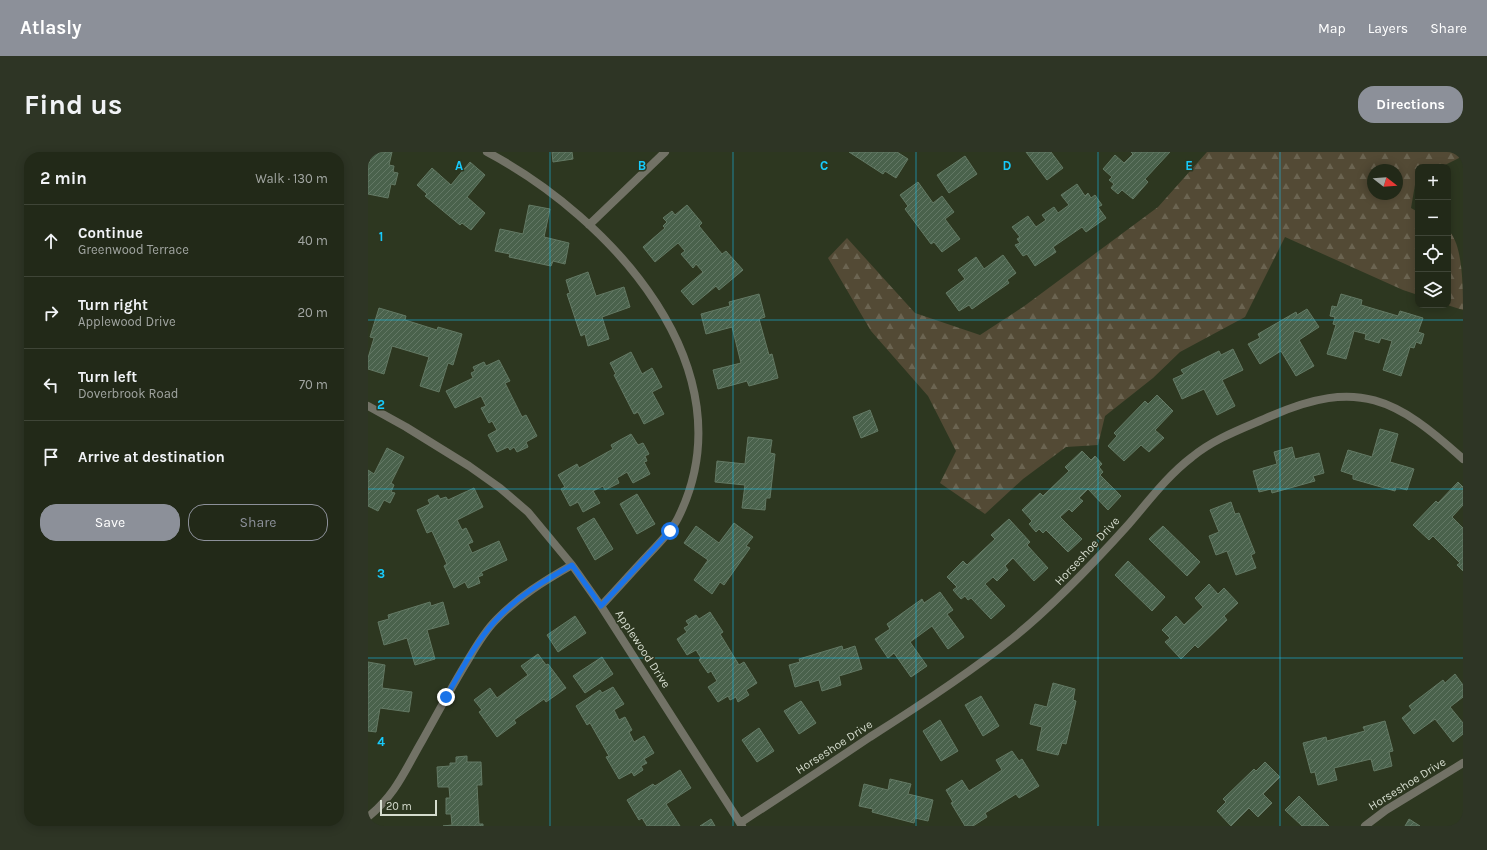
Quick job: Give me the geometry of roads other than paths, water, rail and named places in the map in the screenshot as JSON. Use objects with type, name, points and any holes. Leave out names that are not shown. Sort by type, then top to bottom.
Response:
[{"type":"street","points":[[487,152],[544,187],[589,225],[625,263],[650,295],[673,331],[690,373],[697,406],[698,440],[689,492],[678,519],[670,531],[601,606]]},
{"type":"street","points":[[589,225],[665,152]]},
{"type":"street","name":"Horseshoe Drive","points":[[741,824],[921,704],[1012,639],[1070,587],[1170,477],[1193,456],[1226,436],[1306,402],[1328,397],[1358,396],[1386,403],[1412,417],[1434,433],[1463,458]]},
{"type":"street","name":"Applewood Drive","points":[[368,406],[438,446],[500,488],[528,512],[572,565],[601,606],[741,824]]},
{"type":"street","points":[[368,817],[381,806],[396,788],[461,671],[482,637],[494,621],[524,596],[572,565]]},
{"type":"street","name":"Horseshoe Drive","points":[[1364,826],[1386,810],[1463,763]]}]
